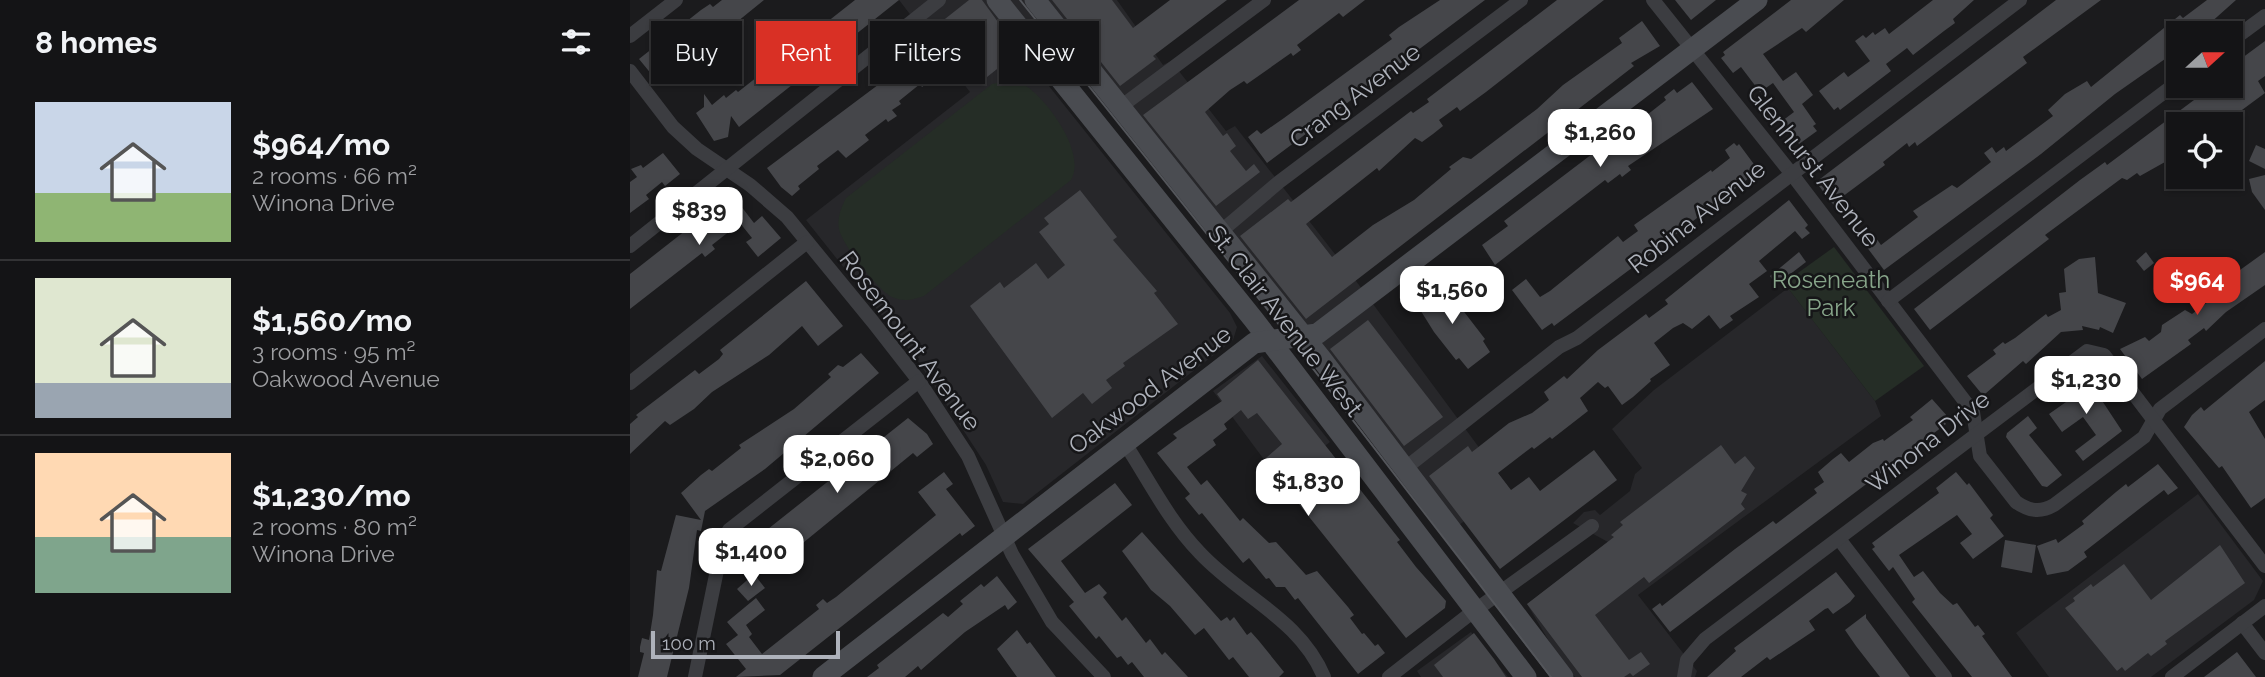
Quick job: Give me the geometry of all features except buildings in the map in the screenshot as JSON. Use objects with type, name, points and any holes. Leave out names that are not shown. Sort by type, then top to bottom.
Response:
[{"type":"main road","name":"St. Clair Avenue West","points":[[997,0],[1268,339],[1333,428],[1368,468],[1527,677]]},
{"type":"main road","name":"St. Clair Avenue West","points":[[1035,0],[1303,337],[1563,677]]},
{"type":"main road","name":"Oakwood Avenue","points":[[823,677],[1254,344],[1268,339],[1303,337],[1325,328],[1758,0]]},
{"type":"street","points":[[630,36],[676,0]]},
{"type":"street","points":[[630,246],[939,0]]},
{"type":"street","points":[[1119,108],[1264,0]]},
{"type":"street","name":"Crang Avenue","points":[[1219,233],[1279,182],[1521,0]]},
{"type":"street","name":"Glenhurst Avenue","points":[[1653,0],[1791,173],[1973,412],[1980,456],[2016,502],[2037,510],[2054,505],[2144,437],[2154,419]]},
{"type":"street","name":"Robina Avenue","points":[[1403,470],[1559,347],[1577,338],[2020,0]]},
{"type":"street","points":[[2244,31],[2265,16]]},
{"type":"street","name":"Rosemount Avenue","points":[[630,72],[673,127],[697,149],[773,203],[919,381],[968,456],[1026,580],[1052,622],[1104,677]]},
{"type":"street","points":[[1888,301],[2166,91]]},
{"type":"street","points":[[630,383],[807,242]]},
{"type":"street","points":[[2154,419],[2160,409],[2265,329]]},
{"type":"street","name":"Winona Drive","points":[[1684,677],[1688,660],[1705,639],[1976,432],[2087,351],[2104,355],[2265,566]]},
{"type":"street","points":[[695,677],[723,541],[737,522],[919,381]]},
{"type":"street","points":[[1124,442],[1147,484],[1180,531],[1216,570],[1296,632],[1324,677]]},
{"type":"street","points":[[1389,677],[1477,609],[1501,595],[1532,568],[1592,526]]},
{"type":"street","points":[[1839,539],[1945,677]]},
{"type":"street","points":[[2172,677],[2265,606]]},
{"type":"street","points":[[2242,623],[2265,653]]},
{"type":"shaded area","points":[[899,0],[1117,0],[1163,65],[1171,61],[1226,131],[1235,126],[1356,281],[1509,488],[1459,525],[1136,116],[1099,65],[1099,21],[999,21],[999,84],[1047,84],[1230,313],[1237,327],[1233,340],[1023,504],[1003,502],[986,465],[918,361],[806,220],[970,92],[964,84],[985,84],[985,21],[915,21]]},
{"type":"shaded area","points":[[1788,288],[1875,401],[1881,416],[1638,595],[1697,671],[1695,677],[1575,677],[1556,653],[1527,604],[1608,542],[1573,523],[1584,512],[1595,510],[1600,515],[1630,491],[1635,474],[1642,468],[1612,429],[1654,390]]},
{"type":"shaded area","points":[[1262,356],[1330,442],[1280,481],[1213,391]]},
{"type":"shaded area","points":[[2198,494],[2263,581],[2254,600],[2151,677],[2049,677],[2016,633]]},
{"type":"shaded area","points":[[1471,632],[1508,677],[1421,677],[1417,671]]},
{"type":"green space","points":[[992,84],[1022,85],[1029,88],[1047,106],[1070,144],[1074,157],[1071,180],[924,296],[908,300],[892,297],[870,277],[853,256],[842,236],[839,221],[846,198]]},
{"type":"green space","name":"Roseneath Park","points":[[1834,247],[1924,366],[1875,401],[1784,283]]},
{"type":"tram line","points":[[1020,0],[1267,309],[1551,677]]}]
